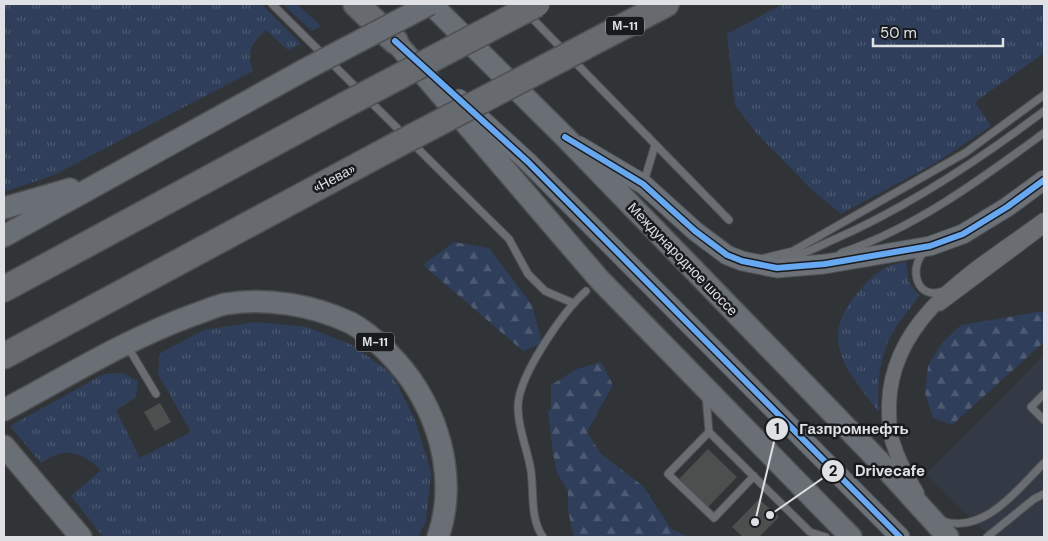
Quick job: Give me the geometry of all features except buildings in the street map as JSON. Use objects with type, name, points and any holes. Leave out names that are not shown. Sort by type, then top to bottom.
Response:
[{"type":"highway","points":[[356,4],[395,41]]},
{"type":"highway","points":[[4,290],[537,4]]},
{"type":"highway","name":"«Нева»","points":[[4,356],[387,150],[666,4]]},
{"type":"main road","points":[[4,236],[306,69],[430,4]]},
{"type":"main road","name":"Международное шоссе","points":[[430,4],[565,138],[948,537]]},
{"type":"main road","points":[[395,41],[599,279],[851,537]]},
{"type":"main road","points":[[4,208],[115,174]]},
{"type":"main road","name":"М-11","points":[[4,410],[169,324],[225,304],[274,301],[323,313],[352,324],[383,348],[407,372],[428,406],[442,450],[447,479],[445,515],[438,537]]},
{"type":"main road","points":[[4,446],[81,537]]},
{"type":"street","points":[[395,41],[528,162],[900,537]]},
{"type":"street","points":[[565,138],[643,184],[695,231],[727,255],[750,263],[801,267],[930,246],[963,234],[1007,207],[1044,180]]},
{"type":"street","points":[[931,518],[902,465],[893,444],[889,418],[890,393],[894,370],[901,350],[923,317],[950,289],[1044,220]]},
{"type":"lane","points":[[272,4],[509,239],[528,274],[544,291],[573,303]]},
{"type":"lane","points":[[518,4],[729,220]]},
{"type":"lane","points":[[750,263],[792,250],[965,153],[1044,95]]},
{"type":"lane","points":[[750,263],[793,257],[862,227],[986,154],[1044,111]]},
{"type":"lane","points":[[801,267],[872,242],[923,215],[973,185],[1044,133]]},
{"type":"lane","points":[[643,184],[655,145]]},
{"type":"lane","points":[[912,332],[963,290],[1044,230]]},
{"type":"lane","points":[[930,246],[916,262],[915,270],[920,286],[927,292],[938,294],[950,289]]},
{"type":"lane","points":[[543,537],[536,528],[531,472],[518,408],[523,381],[573,303],[586,291]]},
{"type":"lane","points":[[126,345],[156,394]]},
{"type":"lane","points":[[705,388],[709,432],[810,532],[826,537]]},
{"type":"lane","points":[[1044,394],[1031,407],[1044,420]]},
{"type":"lane","points":[[709,432],[668,474],[714,518],[754,476]]},
{"type":"lane","points":[[931,518],[951,524],[967,522],[986,516],[1008,499],[1044,463]]},
{"type":"lane","points":[[987,537],[1021,509],[1044,494]]},
{"type":"shaded area","points":[[1044,355],[1044,537],[990,537],[926,474]]},
{"type":"green space","points":[[4,4],[261,4],[301,44],[288,50],[266,30],[251,48],[250,58],[253,71],[54,175],[4,192]]},
{"type":"green space","points":[[283,4],[297,4],[321,26],[312,31]]},
{"type":"green space","points":[[783,4],[1044,4],[1044,53],[975,102],[991,126],[937,162],[841,214],[812,190],[757,134],[735,105],[727,34]]},
{"type":"green space","points":[[454,242],[489,248],[532,305],[542,343],[523,351],[423,265]]},
{"type":"green space","points":[[906,262],[909,282],[919,296],[896,327],[886,347],[880,368],[879,412],[846,367],[840,352],[838,338],[840,323],[847,307],[871,279],[886,267]]},
{"type":"green space","points":[[1044,311],[1044,342],[952,425],[933,418],[925,393],[928,366],[941,344],[961,325]]},
{"type":"green space","points":[[255,322],[307,327],[352,345],[392,374],[415,420],[431,472],[426,521],[418,537],[103,537],[71,496],[101,470],[86,458],[72,453],[58,454],[41,463],[10,426],[104,374],[122,373],[138,381],[136,397],[116,410],[140,458],[191,432],[158,374],[160,353],[204,330]]},
{"type":"green space","points":[[601,362],[613,385],[587,432],[601,454],[643,486],[671,529],[689,537],[574,537],[568,511],[568,491],[557,473],[553,453],[548,412],[551,409],[551,385],[577,369]]},
{"type":"cycle path","points":[[395,41],[528,162],[900,537]]},
{"type":"cycle path","points":[[565,137],[643,184],[695,231],[727,255],[742,261],[777,268],[825,264],[930,246],[963,234],[1007,207],[1044,180]]},
{"type":"place","name":"Drivecafe","points":[[770,515]]},
{"type":"place","name":"Газпромнефть","points":[[755,522]]}]
